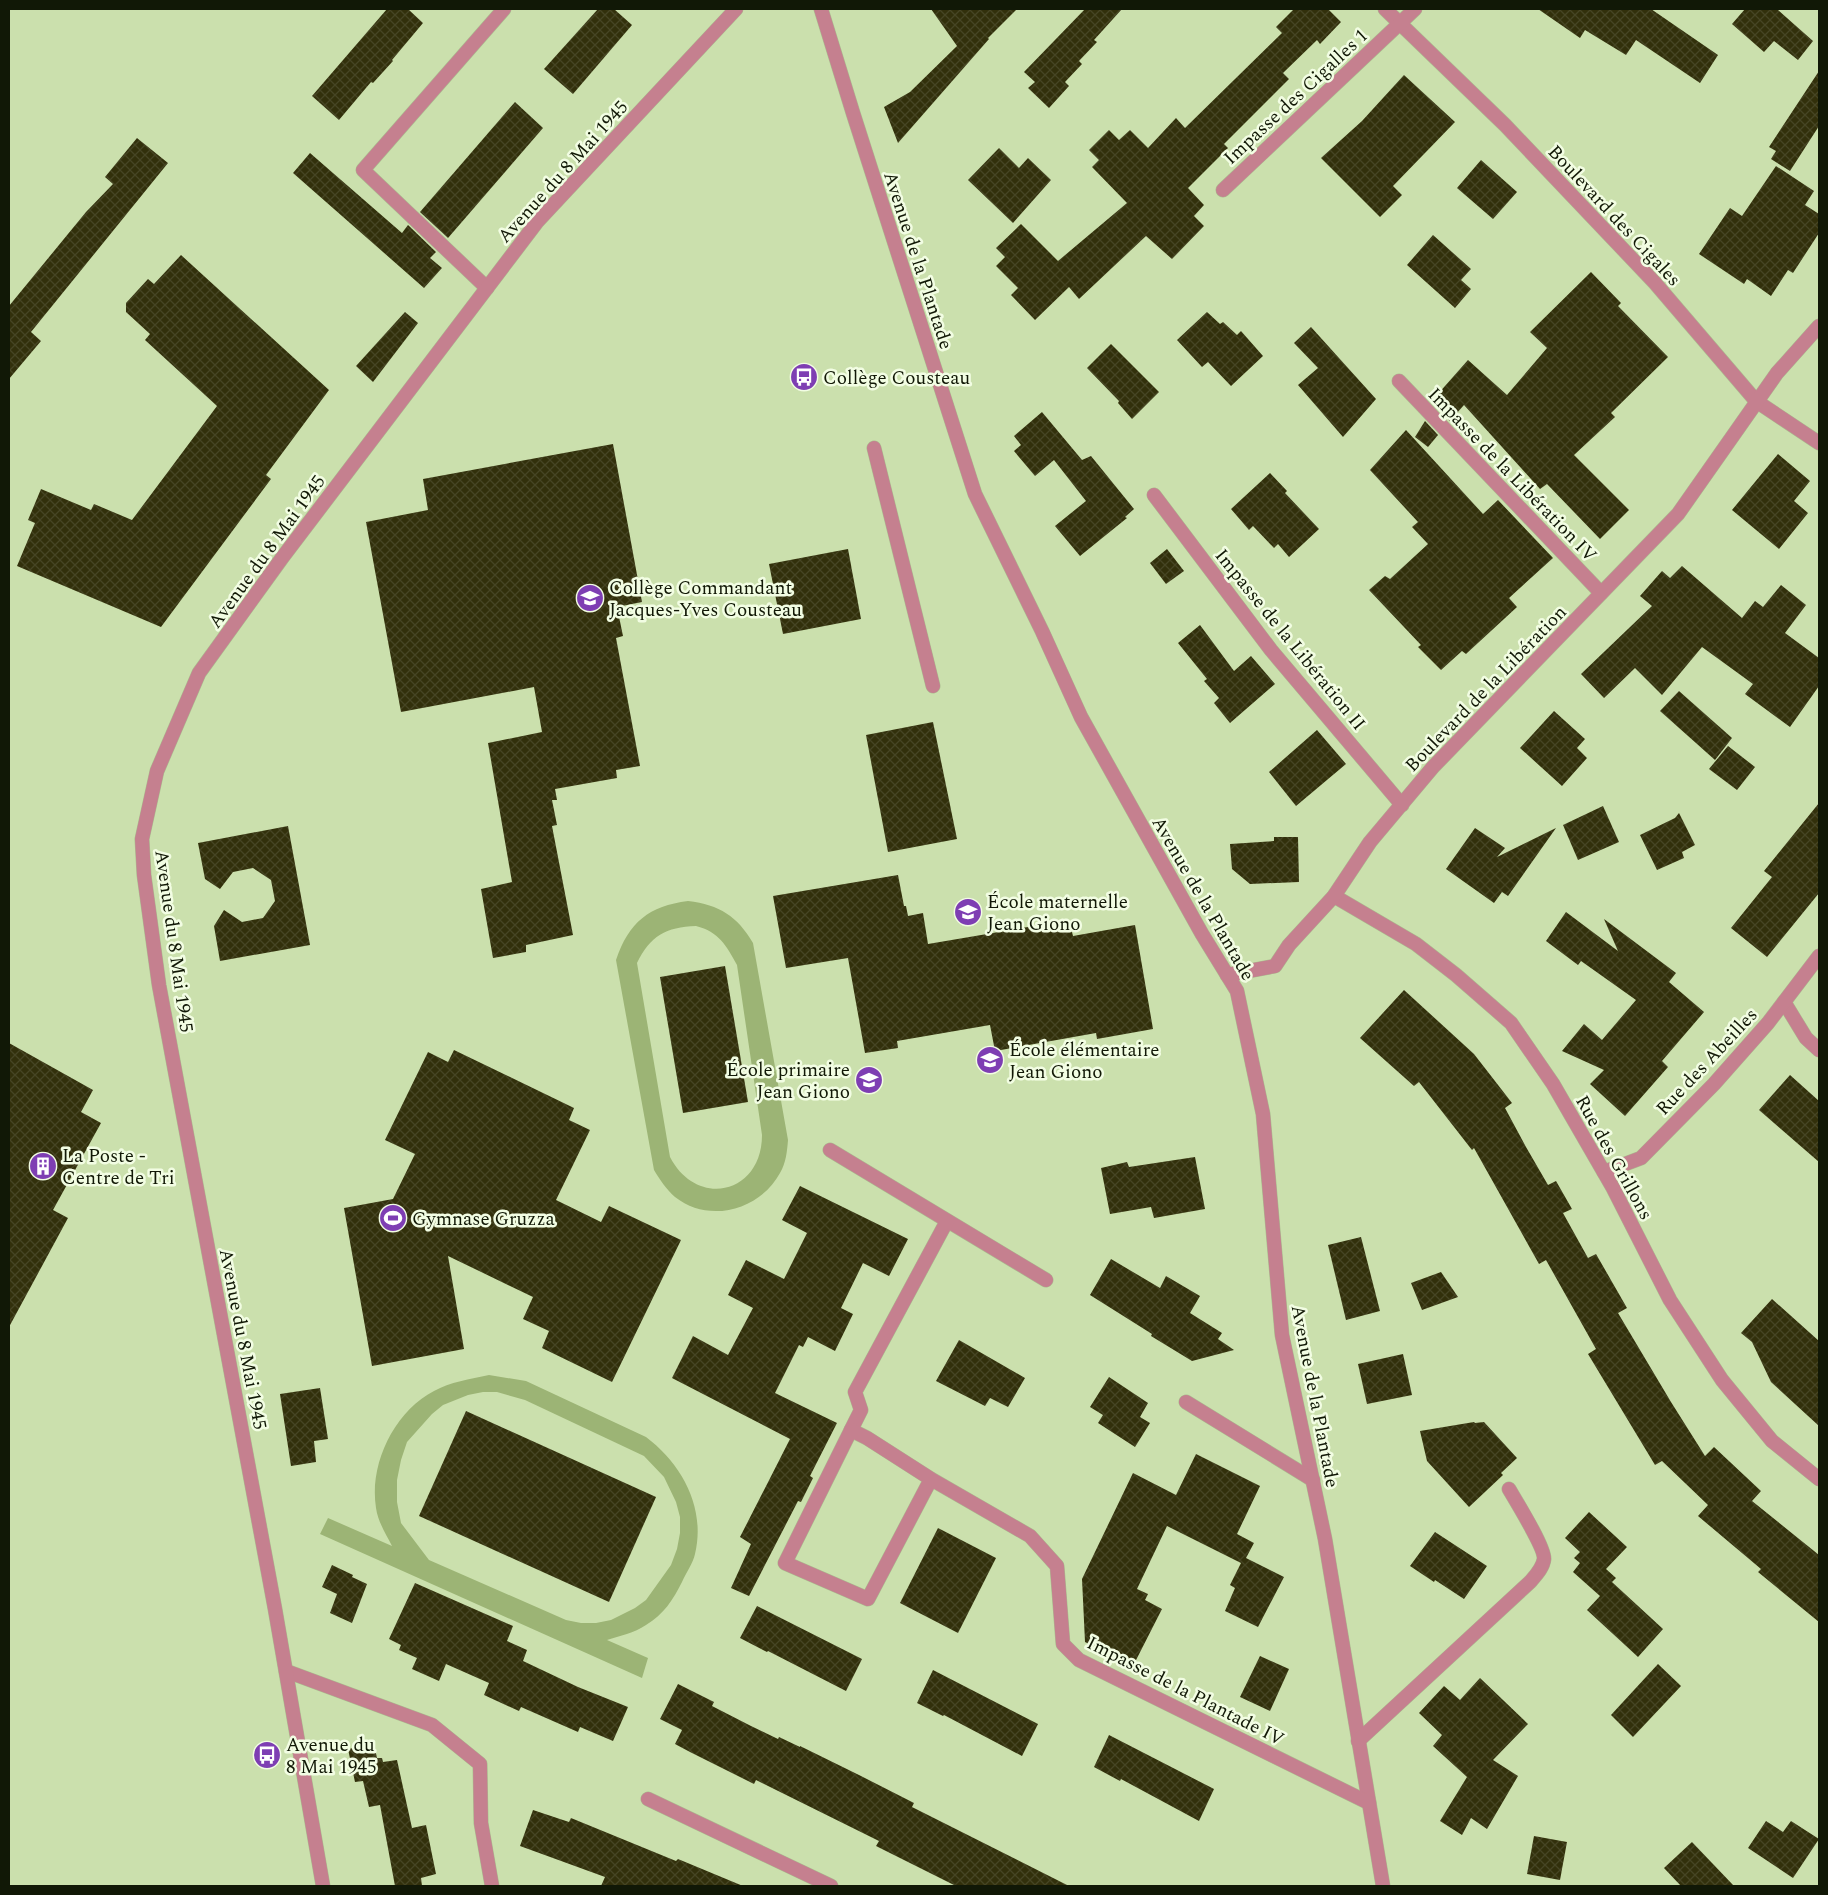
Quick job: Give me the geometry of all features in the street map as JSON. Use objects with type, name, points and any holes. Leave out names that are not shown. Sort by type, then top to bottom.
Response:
[{"type":"street","points":[[487,288],[363,170],[504,9]]},
{"type":"street","name":"Avenue du 8 Mai 1945","points":[[323,1886],[286,1671],[159,985],[144,875],[142,839],[157,771],[199,673],[282,558],[537,222],[736,9]]},
{"type":"street","name":"Avenue de la Plantade","points":[[821,9],[976,494],[1081,717],[1202,934],[1237,991],[1263,1114],[1282,1335],[1325,1539],[1383,1886]]},
{"type":"street","name":"Boulevard des Cigales","points":[[1385,9],[1505,125],[1655,283],[1756,401],[1819,443]]},
{"type":"street","name":"Impasse des Cigalles 1","points":[[1223,190],[1415,9]]},
{"type":"street","name":"Boulevard de la Libération","points":[[1227,975],[1275,966],[1289,945],[1334,896],[1370,842],[1432,767],[1678,514],[1756,401],[1777,373],[1819,326]]},
{"type":"street","name":"Impasse de la Libération IV","points":[[1399,381],[1601,592]]},
{"type":"street","points":[[874,448],[932,686]]},
{"type":"street","name":"Impasse de la Libération II","points":[[1154,495],[1271,650],[1402,804]]},
{"type":"street","name":"Rue des Grillons","points":[[1334,896],[1416,944],[1456,975],[1511,1023],[1553,1084],[1604,1172],[1670,1300],[1722,1380],[1772,1441],[1819,1479]]},
{"type":"street","name":"Rue des Abeilles","points":[[1604,1172],[1641,1158],[1714,1084],[1768,1023],[1819,956]]},
{"type":"street","points":[[1784,1002],[1806,1038],[1819,1050]]},
{"type":"street","points":[[830,1150],[1046,1280]]},
{"type":"street","points":[[931,1479],[868,1599],[785,1564],[860,1410],[855,1392],[947,1221]]},
{"type":"street","points":[[1186,1402],[1312,1480]]},
{"type":"street","name":"Impasse de la Plantade IV","points":[[851,1430],[1030,1536],[1057,1566],[1063,1644],[1079,1660],[1369,1803]]},
{"type":"street","points":[[1358,1741],[1530,1582],[1541,1569],[1545,1558],[1509,1489]]},
{"type":"street","points":[[286,1671],[432,1725],[480,1764],[481,1823],[492,1886]]},
{"type":"street","points":[[648,1799],[831,1886]]},
{"type":"green space","points":[[688,901],[699,903],[709,905],[726,913],[741,926],[753,943],[788,1140],[784,1165],[771,1186],[747,1204],[733,1209],[703,1210],[688,1205],[672,1194],[654,1170],[616,960],[627,935],[642,918],[674,903]],"holes":[[[696,926],[721,940],[737,965],[762,1135],[759,1155],[751,1171],[740,1182],[726,1188],[711,1188],[696,1184],[682,1173],[670,1157],[637,963],[647,946],[660,935],[676,928]]]},
{"type":"green space","points":[[489,1375],[526,1381],[646,1437],[670,1460],[688,1488],[694,1504],[698,1537],[694,1557],[679,1589],[667,1606],[652,1621],[637,1630],[607,1640],[648,1658],[642,1678],[320,1534],[328,1518],[392,1546],[378,1518],[375,1491],[376,1474],[387,1441],[407,1412],[420,1400],[447,1385]],"holes":[[[497,1392],[525,1400],[644,1456],[664,1477],[676,1502],[680,1517],[677,1549],[671,1565],[646,1600],[635,1608],[611,1620],[596,1623],[566,1620],[429,1560],[401,1523],[397,1502],[397,1480],[407,1442],[432,1414],[443,1405],[468,1395]]]},
{"type":"building","points":[[387,9],[408,9],[423,23],[393,61],[373,83],[371,82],[339,120],[312,96]]},
{"type":"building","points":[[598,9],[614,9],[632,25],[573,94],[544,69]]},
{"type":"building","points":[[931,9],[1017,9],[988,38],[898,143],[884,107],[910,92],[957,46]]},
{"type":"building","points":[[1085,9],[1122,9],[1094,40],[1097,42],[1079,61],[1082,64],[1065,82],[1069,86],[1049,108],[1028,88],[1035,82],[1024,72]]},
{"type":"building","points":[[1294,9],[1328,9],[1341,22],[1320,44],[1317,40],[1283,73],[1289,79],[1224,144],[1228,148],[1188,188],[1204,205],[1194,216],[1204,226],[1172,259],[1146,236],[1079,299],[1069,287],[1035,320],[1011,295],[1018,288],[996,266],[1005,257],[996,248],[1021,224],[1058,261],[1127,203],[1092,167],[1099,160],[1089,150],[1109,130],[1119,140],[1130,130],[1148,148],[1176,118],[1185,128],[1282,33],[1276,27]]},
{"type":"building","points":[[1538,9],[1651,9],[1718,55],[1700,83],[1636,40],[1626,55],[1585,30],[1580,38]]},
{"type":"building","points":[[1745,9],[1777,9],[1813,41],[1798,60],[1774,41],[1764,52],[1732,24]]},
{"type":"building","points":[[1819,71],[1819,126],[1790,171],[1771,159],[1776,151],[1769,147]]},
{"type":"building","points":[[1404,75],[1455,122],[1393,186],[1402,195],[1380,217],[1321,158],[1362,121]]},
{"type":"building","points":[[515,102],[543,128],[448,238],[420,212]]},
{"type":"building","points":[[137,138],[168,163],[31,332],[41,341],[9,379],[9,306],[86,212],[113,184],[105,177]]},
{"type":"building","points":[[999,148],[1019,168],[1028,158],[1051,180],[1013,223],[968,180]]},
{"type":"building","points":[[310,153],[402,233],[408,225],[436,252],[430,258],[442,268],[424,288],[293,173]]},
{"type":"building","points":[[1481,160],[1517,192],[1493,219],[1457,188]]},
{"type":"building","points":[[1776,166],[1814,191],[1805,205],[1819,214],[1819,233],[1793,273],[1788,270],[1771,296],[1747,279],[1744,284],[1699,254],[1730,208],[1742,216]]},
{"type":"building","points":[[1433,235],[1471,269],[1461,280],[1471,289],[1455,308],[1407,265]]},
{"type":"building","points":[[181,255],[329,390],[266,475],[271,479],[161,627],[17,566],[35,523],[28,520],[41,489],[91,510],[94,504],[132,520],[217,406],[145,340],[150,334],[126,312],[126,303],[148,279],[154,284]]},
{"type":"building","points":[[1591,272],[1621,303],[1618,306],[1668,357],[1611,413],[1615,417],[1574,455],[1629,510],[1600,539],[1547,484],[1540,489],[1464,405],[1450,421],[1436,407],[1441,399],[1437,395],[1468,360],[1507,395],[1547,348],[1530,332]]},
{"type":"building","points":[[405,312],[418,323],[373,382],[356,366]]},
{"type":"building","points":[[1207,312],[1220,324],[1223,322],[1237,335],[1241,331],[1263,356],[1231,386],[1208,362],[1202,367],[1177,340]]},
{"type":"building","points":[[1311,327],[1376,399],[1343,437],[1298,385],[1318,368],[1294,343]]},
{"type":"building","points":[[1111,344],[1159,392],[1132,419],[1118,403],[1119,401],[1087,368]]},
{"type":"building","points":[[1042,412],[1082,460],[1091,456],[1134,509],[1125,517],[1127,518],[1080,556],[1055,526],[1086,501],[1054,460],[1035,476],[1014,451],[1021,445],[1014,436]]},
{"type":"building","points":[[1425,421],[1438,435],[1428,447],[1415,437]]},
{"type":"building","points":[[1406,430],[1483,514],[1498,500],[1553,558],[1509,598],[1517,607],[1466,654],[1462,651],[1441,670],[1418,647],[1421,645],[1369,590],[1385,576],[1390,579],[1428,544],[1412,527],[1418,522],[1370,470]]},
{"type":"building","points":[[613,444],[642,602],[617,607],[623,636],[616,638],[640,766],[616,770],[617,778],[555,789],[557,800],[552,800],[557,825],[552,826],[573,935],[526,945],[526,952],[493,958],[481,889],[512,882],[488,743],[542,732],[534,687],[401,712],[366,522],[428,510],[423,479]]},
{"type":"building","points":[[1778,454],[1810,481],[1794,501],[1808,513],[1779,549],[1732,510]]},
{"type":"building","points":[[1270,473],[1287,491],[1285,493],[1319,529],[1289,557],[1278,544],[1274,548],[1253,526],[1249,530],[1231,509]]},
{"type":"building","points":[[848,549],[861,619],[783,634],[769,564]]},
{"type":"building","points":[[1167,549],[1184,571],[1166,584],[1150,563]]},
{"type":"building","points":[[1682,566],[1742,618],[1755,601],[1763,607],[1781,585],[1806,605],[1785,633],[1819,658],[1819,686],[1790,727],[1745,694],[1753,684],[1702,647],[1662,695],[1635,668],[1604,698],[1581,674],[1652,606],[1640,596],[1662,571],[1670,578]]},
{"type":"building","points":[[1200,625],[1234,671],[1251,656],[1275,684],[1230,723],[1214,703],[1219,698],[1204,681],[1207,679],[1178,643]]},
{"type":"building","points":[[1679,691],[1732,738],[1715,760],[1660,711]]},
{"type":"building","points":[[1554,711],[1585,739],[1577,748],[1587,758],[1562,786],[1520,748]]},
{"type":"building","points":[[933,722],[957,839],[888,852],[866,735]]},
{"type":"building","points":[[1317,730],[1346,764],[1296,806],[1269,772]]},
{"type":"building","points":[[1728,746],[1755,767],[1737,790],[1709,769]]},
{"type":"building","points":[[1819,803],[1819,893],[1767,957],[1731,928],[1772,877],[1764,871]]},
{"type":"building","points":[[1603,806],[1619,842],[1578,860],[1563,825]]},
{"type":"building","points":[[1679,813],[1695,845],[1682,852],[1684,858],[1657,870],[1640,835],[1675,818]]},
{"type":"building","points":[[288,826],[310,945],[220,961],[214,926],[224,910],[242,922],[263,918],[275,901],[271,880],[253,868],[233,872],[220,889],[205,879],[198,843]]},
{"type":"building","points":[[1475,828],[1505,848],[1497,857],[1556,828],[1508,896],[1502,892],[1494,903],[1446,869]]},
{"type":"building","points":[[1274,837],[1298,837],[1299,882],[1250,884],[1232,869],[1230,844],[1274,841]]},
{"type":"building","points":[[898,875],[904,906],[906,906],[908,916],[923,913],[928,944],[1069,920],[1073,936],[1135,925],[1153,1029],[1097,1039],[1096,1033],[995,1051],[990,1025],[897,1041],[898,1048],[865,1053],[848,958],[786,968],[773,896]]},
{"type":"building","points":[[1566,912],[1618,951],[1604,919],[1676,973],[1669,982],[1704,1012],[1662,1061],[1668,1067],[1625,1116],[1590,1084],[1604,1070],[1562,1051],[1584,1024],[1602,1040],[1636,1000],[1581,961],[1578,965],[1546,941]]},
{"type":"building","points":[[725,966],[748,1102],[683,1113],[660,977]]},
{"type":"building","points":[[1404,990],[1474,1054],[1512,1103],[1505,1108],[1526,1147],[1548,1185],[1556,1181],[1572,1209],[1563,1213],[1588,1258],[1596,1254],[1627,1308],[1618,1313],[1705,1456],[1714,1447],[1761,1491],[1752,1501],[1819,1555],[1819,1622],[1758,1572],[1761,1569],[1698,1516],[1708,1505],[1662,1461],[1655,1465],[1588,1354],[1596,1349],[1546,1260],[1539,1264],[1474,1148],[1472,1150],[1419,1082],[1414,1086],[1360,1038]]},
{"type":"building","name":"La Poste - Centre de Tri","points":[[9,1043],[93,1090],[81,1112],[101,1123],[53,1210],[68,1218],[9,1327]]},
{"type":"building","name":"Gymnase Gruzza","points":[[454,1050],[574,1108],[569,1120],[590,1130],[556,1200],[601,1222],[609,1206],[681,1240],[612,1382],[542,1348],[549,1331],[523,1319],[533,1297],[448,1256],[464,1349],[372,1366],[344,1208],[393,1199],[415,1154],[385,1140],[428,1052],[448,1062]]},
{"type":"building","points":[[1790,1075],[1819,1101],[1819,1162],[1759,1110]]},
{"type":"building","points":[[1195,1157],[1205,1209],[1154,1218],[1151,1207],[1110,1214],[1101,1168],[1127,1162],[1129,1167]]},
{"type":"building","points":[[800,1186],[908,1239],[889,1276],[863,1263],[841,1308],[853,1314],[835,1351],[808,1337],[803,1347],[799,1345],[775,1393],[837,1423],[810,1476],[813,1478],[801,1502],[798,1501],[749,1596],[731,1588],[751,1544],[740,1537],[790,1439],[672,1378],[693,1336],[728,1355],[753,1308],[728,1295],[746,1260],[784,1279],[807,1233],[782,1220]]},
{"type":"building","points":[[1361,1237],[1380,1311],[1346,1320],[1328,1245]]},
{"type":"building","points":[[1111,1259],[1160,1288],[1166,1276],[1200,1296],[1190,1313],[1222,1333],[1218,1339],[1234,1350],[1192,1361],[1090,1295]]},
{"type":"building","points":[[1441,1272],[1458,1297],[1422,1310],[1411,1283]]},
{"type":"building","points":[[1772,1299],[1819,1341],[1819,1426],[1771,1382],[1752,1342],[1741,1333]]},
{"type":"building","points":[[959,1340],[1025,1378],[1008,1407],[990,1398],[985,1406],[936,1381]]},
{"type":"building","points":[[1403,1354],[1412,1395],[1367,1404],[1358,1364]]},
{"type":"building","points":[[1109,1377],[1148,1403],[1140,1417],[1150,1423],[1135,1447],[1098,1423],[1103,1415],[1090,1407]]},
{"type":"building","points":[[320,1388],[328,1439],[314,1441],[316,1462],[291,1466],[280,1394]]},
{"type":"building","points":[[466,1411],[656,1497],[609,1602],[419,1516]]},
{"type":"building","points":[[1484,1422],[1517,1458],[1501,1473],[1503,1475],[1469,1507],[1427,1461],[1420,1431]]},
{"type":"building","points":[[1196,1454],[1260,1486],[1237,1534],[1254,1543],[1246,1558],[1284,1577],[1258,1627],[1225,1611],[1235,1588],[1230,1585],[1241,1563],[1167,1526],[1137,1589],[1148,1594],[1145,1600],[1162,1609],[1133,1666],[1085,1642],[1082,1579],[1133,1473],[1176,1495]]},
{"type":"building","points":[[1589,1512],[1627,1547],[1606,1569],[1616,1578],[1612,1582],[1663,1629],[1638,1657],[1587,1610],[1600,1596],[1573,1572],[1580,1563],[1574,1558],[1580,1552],[1565,1538]]},
{"type":"building","points":[[938,1528],[996,1558],[958,1633],[900,1603]]},
{"type":"building","points":[[1435,1532],[1487,1566],[1464,1599],[1410,1566]]},
{"type":"building","points":[[332,1565],[367,1584],[352,1623],[330,1613],[337,1594],[322,1587]]},
{"type":"building","points":[[415,1583],[513,1626],[507,1641],[527,1650],[523,1661],[578,1687],[628,1707],[613,1741],[580,1727],[578,1732],[521,1707],[519,1711],[484,1695],[489,1683],[446,1664],[439,1681],[412,1669],[417,1658],[399,1650],[401,1645],[389,1639]]},
{"type":"building","points":[[757,1606],[862,1659],[846,1691],[740,1638]]},
{"type":"building","points":[[1260,1656],[1289,1669],[1270,1711],[1240,1697]]},
{"type":"building","points":[[1658,1664],[1681,1686],[1633,1737],[1611,1715]]},
{"type":"building","points":[[933,1670],[1038,1724],[1022,1756],[917,1703]]},
{"type":"building","points":[[1480,1678],[1528,1724],[1493,1760],[1518,1776],[1487,1829],[1471,1818],[1462,1835],[1440,1821],[1467,1777],[1433,1746],[1442,1735],[1419,1713],[1444,1686],[1460,1700]]},
{"type":"building","points":[[678,1684],[714,1702],[712,1706],[778,1739],[779,1737],[800,1746],[859,1775],[914,1803],[912,1807],[1069,1886],[956,1886],[876,1846],[879,1841],[756,1780],[754,1784],[690,1752],[675,1744],[682,1730],[660,1719]]},
{"type":"building","points":[[1109,1735],[1214,1789],[1199,1821],[1121,1779],[1120,1781],[1094,1767]]},
{"type":"building","points":[[374,1744],[377,1758],[382,1758],[383,1762],[397,1760],[412,1828],[426,1825],[436,1874],[421,1878],[422,1886],[395,1886],[380,1805],[369,1807],[363,1781],[355,1782],[348,1749]]},
{"type":"building","points":[[533,1810],[569,1822],[571,1818],[743,1886],[601,1886],[605,1877],[520,1846]]},
{"type":"building","points":[[1766,1821],[1783,1832],[1791,1821],[1819,1839],[1793,1878],[1748,1848]]},
{"type":"building","points":[[1534,1836],[1567,1842],[1560,1880],[1527,1874]]},
{"type":"building","points":[[1692,1842],[1734,1886],[1681,1886],[1664,1868]]},
{"type":"place","name":"Collège Cousteau","points":[[804,377]]},
{"type":"place","name":"Collège Commandant Jacques-Yves Cousteau","points":[[590,598]]},
{"type":"place","name":"École maternelle Jean Giono","points":[[968,912]]},
{"type":"place","name":"École élémentaire Jean Giono","points":[[990,1060]]},
{"type":"place","name":"École primaire Jean Giono","points":[[869,1080]]},
{"type":"place","name":"La Poste - Centre de Tri","points":[[43,1166]]},
{"type":"place","name":"Gymnase Gruzza","points":[[393,1218]]},
{"type":"place","name":"Avenue du 8 Mai 1945","points":[[267,1755]]}]
